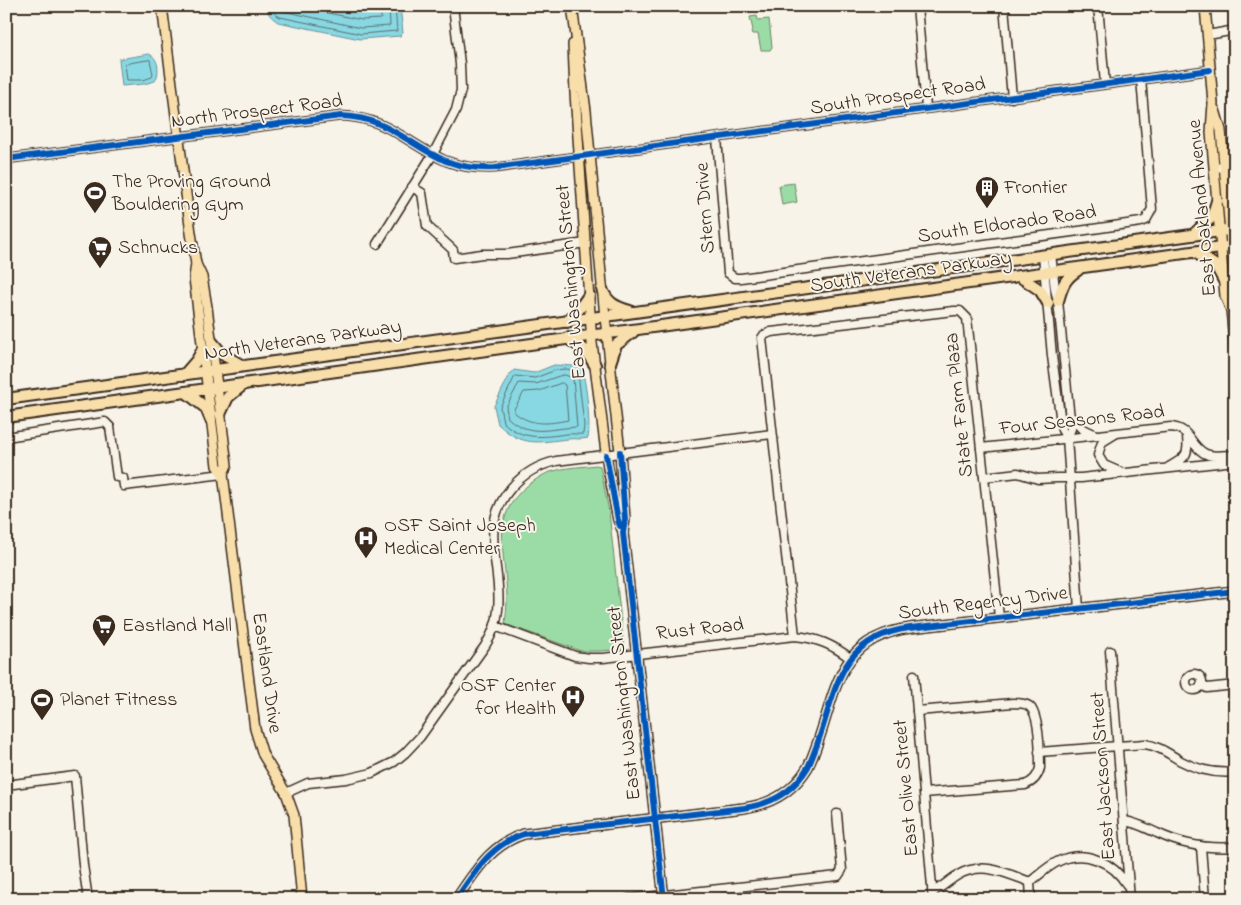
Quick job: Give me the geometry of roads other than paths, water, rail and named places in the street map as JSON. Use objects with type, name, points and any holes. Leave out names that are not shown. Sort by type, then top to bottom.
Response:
[{"type":"highway","points":[[1193,234],[1212,217],[1222,201],[1235,214]]},
{"type":"highway","name":"South Veterans Parkway","points":[[604,317],[1228,230]]},
{"type":"highway","name":"South Veterans Parkway","points":[[591,335],[1229,247]]},
{"type":"highway","points":[[1195,252],[1216,266],[1224,281]]},
{"type":"highway","points":[[1019,276],[1040,290],[1053,302],[1063,283],[1081,267]]},
{"type":"highway","points":[[602,289],[611,304],[618,308],[636,312]]},
{"type":"highway","points":[[567,322],[589,295]]},
{"type":"highway","name":"North Veterans Parkway","points":[[6,399],[604,317]]},
{"type":"highway","points":[[610,363],[616,345],[627,335],[638,329]]},
{"type":"highway","name":"North Veterans Parkway","points":[[6,417],[591,335]]},
{"type":"highway","points":[[567,338],[585,350],[596,365]]},
{"type":"highway","points":[[212,342],[222,354],[244,367]]},
{"type":"highway","points":[[184,375],[197,360],[202,349]]},
{"type":"highway","points":[[220,414],[228,397],[244,384]]},
{"type":"highway","points":[[186,392],[206,408],[211,420]]},
{"type":"main road","name":"Eastland Drive","points":[[162,6],[196,264],[194,278],[202,349],[210,372]]},
{"type":"main road","name":"East Washington Street","points":[[572,6],[583,83],[604,317],[620,452],[625,519],[623,532],[664,897]]},
{"type":"main road","name":"East Oakland Avenue","points":[[1205,6],[1213,103],[1211,132],[1214,168],[1228,230],[1235,289]]},
{"type":"main road","name":"East Washington Street","points":[[574,26],[573,60],[591,335],[606,455],[618,520],[623,532]]},
{"type":"main road","name":"East Oakland Avenue","points":[[1213,103],[1221,130],[1224,167],[1222,201]]},
{"type":"main road","name":"East Oakland Avenue","points":[[1229,247],[1224,281],[1226,296],[1231,310],[1235,350]]},
{"type":"main road","name":"Eastland Drive","points":[[196,264],[202,277],[212,342],[210,372],[212,388],[211,420],[217,466],[223,474],[256,736],[267,762],[286,793],[295,822],[302,899]]},
{"type":"main road","name":"East Oakland Avenue","points":[[1231,310],[1235,299]]},
{"type":"main road","name":"Eastland Drive","points":[[212,388],[220,414],[227,465],[223,474]]},
{"type":"main road","name":"South Regency Drive","points":[[456,899],[490,853],[514,837],[535,832],[758,806],[786,792],[799,781],[808,767],[840,676],[850,658],[867,642],[893,630],[1235,591]]},
{"type":"street","points":[[377,244],[432,154],[456,110],[460,90],[460,64],[453,6]]},
{"type":"street","points":[[918,6],[926,108]]},
{"type":"street","points":[[1004,6],[1012,98]]},
{"type":"street","points":[[1098,6],[1104,84]]},
{"type":"street","points":[[1208,35],[1235,30]]},
{"type":"street","name":"South Prospect Road","points":[[590,156],[1210,70]]},
{"type":"street","name":"South Eldorado Road","points":[[730,276],[741,278],[1146,220],[1152,210],[1141,80]]},
{"type":"street","name":"North Prospect Road","points":[[6,159],[333,116],[364,118],[386,126],[432,154],[457,165],[478,168],[590,156]]},
{"type":"street","name":"Stern Drive","points":[[717,138],[727,264],[730,276]]},
{"type":"street","points":[[1214,168],[1235,166]]},
{"type":"street","points":[[412,187],[422,193],[427,226],[453,250],[454,258],[482,254],[506,254],[586,243]]},
{"type":"street","points":[[1047,255],[1071,429],[1067,438]]},
{"type":"street","points":[[1053,302],[1058,402],[1062,430],[1067,438],[1079,609]]},
{"type":"street","name":"State Farm Plaza","points":[[795,636],[762,342],[764,335],[771,332],[960,311],[967,318],[1000,617]]},
{"type":"street","points":[[1058,402],[1065,381]]},
{"type":"street","points":[[1069,414],[1080,427],[1094,434]]},
{"type":"street","points":[[6,437],[105,422],[110,427],[117,477],[123,478],[124,486],[223,474]]},
{"type":"street","name":"Four Seasons Road","points":[[982,448],[1119,431],[1171,427],[1180,429],[1187,434],[1202,452]]},
{"type":"street","points":[[1119,431],[1102,442],[1098,455],[1104,465],[1124,474]]},
{"type":"street","points":[[286,793],[308,783],[346,779],[382,769],[405,753],[420,737],[475,661],[489,640],[495,626],[499,599],[493,526],[499,508],[507,493],[526,474],[544,464],[556,461],[772,434]]},
{"type":"street","points":[[1168,468],[1187,455],[1189,447],[1187,434]]},
{"type":"street","points":[[1197,466],[1202,452],[1216,456],[1235,456]]},
{"type":"street","points":[[984,477],[1018,473],[1038,479],[1071,478],[1235,462]]},
{"type":"street","name":"Rust Road","points":[[495,626],[575,656],[589,658],[795,636],[820,640],[835,647],[850,658]]},
{"type":"street","name":"East Jackson Street","points":[[1110,651],[1130,899]]},
{"type":"street","name":"East Olive Street","points":[[914,675],[932,896]]},
{"type":"street","points":[[1201,685],[1207,688],[1235,685]]},
{"type":"street","points":[[917,711],[1013,703],[1028,705],[1034,712],[1037,720],[1040,771],[1035,779],[1028,784],[924,793]]},
{"type":"street","points":[[1039,752],[1136,743],[1150,744],[1198,768],[1220,773],[1235,772]]},
{"type":"street","points":[[6,785],[74,776],[88,899]]},
{"type":"street","points":[[628,899],[664,897],[838,876],[842,870],[837,814]]},
{"type":"street","points":[[1124,821],[1138,823],[1174,840],[1201,847],[1235,847]]},
{"type":"street","points":[[1201,847],[1205,899]]},
{"type":"street","points":[[1030,882],[1061,860],[1084,857],[1096,859],[1112,867],[1120,874],[1129,888]]},
{"type":"street","points":[[932,896],[960,874],[979,868],[997,869],[1030,882]]},
{"type":"street","points":[[1030,882],[1031,899]]},
{"type":"water","points":[[266,6],[400,6],[403,33],[400,36],[360,39],[278,22],[270,16]]},
{"type":"water","points":[[149,54],[155,59],[158,66],[158,74],[155,81],[122,86],[119,59]]},
{"type":"water","points":[[578,362],[583,375],[587,398],[588,438],[532,442],[515,437],[498,424],[494,406],[514,370],[534,373],[554,365],[575,366]]},
{"type":"waterway","points":[[1231,139],[1235,135]]},
{"type":"place","name":"Frontier","points":[[987,209]]},
{"type":"place","name":"The Proving Ground Bouldering Gym","points":[[95,214]]},
{"type":"place","name":"Schnucks","points":[[100,269]]},
{"type":"place","name":"OSF Saint Joseph Medical Center","points":[[366,559]]},
{"type":"place","name":"Eastland Mall","points":[[104,647]]},
{"type":"place","name":"OSF Center for Health","points":[[573,718]]},
{"type":"place","name":"Planet Fitness","points":[[42,721]]}]
